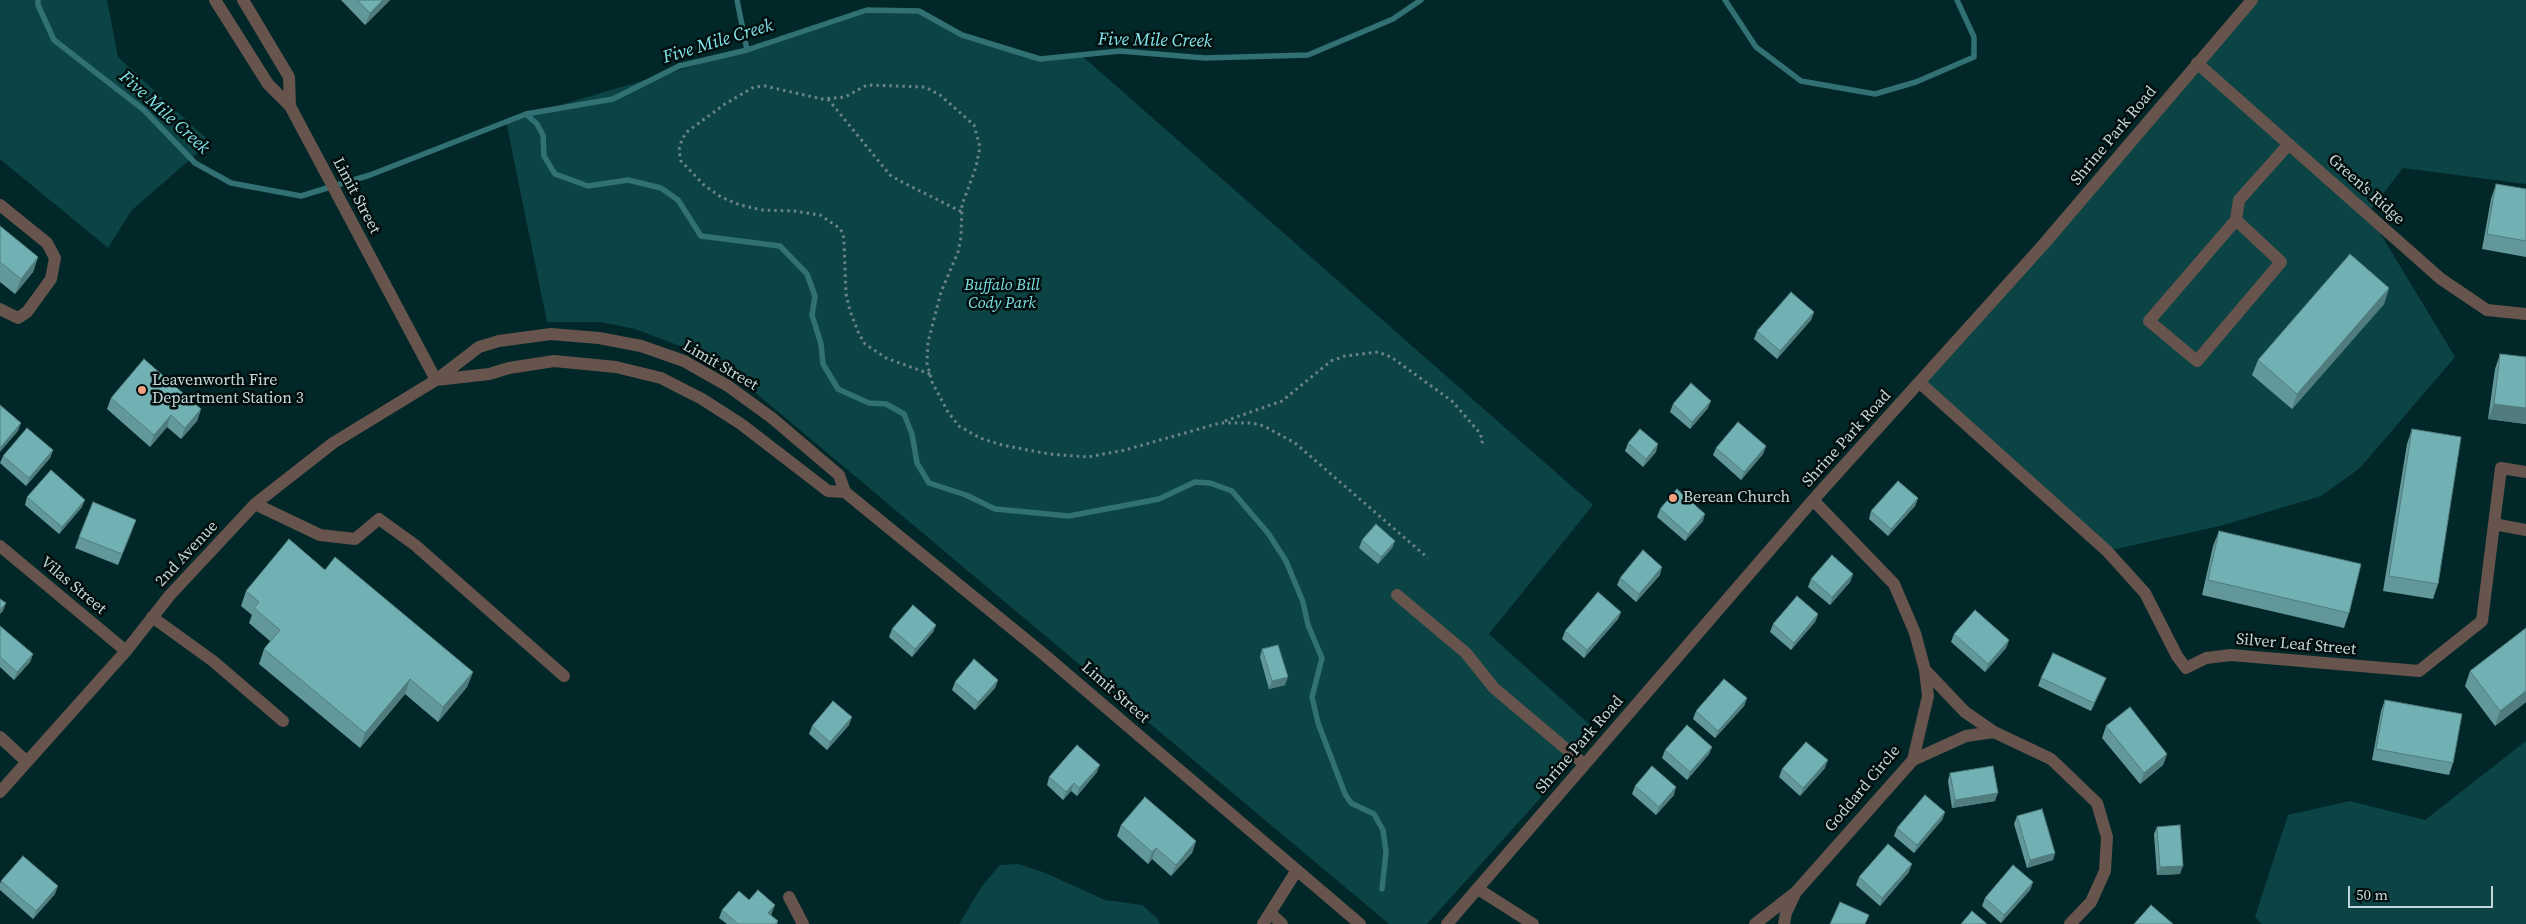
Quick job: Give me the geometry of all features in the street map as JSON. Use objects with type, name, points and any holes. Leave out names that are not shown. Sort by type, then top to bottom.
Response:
[{"type":"street","name":"Limit Street","points":[[215,0],[268,84],[290,106],[436,380]]},
{"type":"street","name":"Limit Street","points":[[243,0],[289,76],[290,106]]},
{"type":"street","name":"Shrine Park Road","points":[[1447,924],[1813,500],[2043,245],[2252,0]]},
{"type":"street","name":"Green's Ridge","points":[[2197,63],[2441,278],[2486,310],[2526,314]]},
{"type":"street","points":[[2236,220],[2282,262],[2197,362],[2149,321],[2236,220],[2239,200],[2289,144]]},
{"type":"street","points":[[0,205],[47,243],[55,258],[51,278],[27,312],[18,318],[0,309]]},
{"type":"street","name":"Limit Street","points":[[436,380],[479,347],[499,341],[551,334],[599,338],[641,346],[684,361],[728,386],[765,413],[839,475],[845,492],[1041,652],[1360,924]]},
{"type":"street","name":"Limit Street","points":[[436,380],[489,374],[510,368],[554,361],[616,367],[662,378],[702,399],[740,424],[828,491],[845,492]]},
{"type":"street","name":"2nd Avenue","points":[[0,792],[126,651],[170,595],[255,504],[333,443],[436,380]]},
{"type":"street","name":"Silver Leaf Street","points":[[1920,383],[2107,551],[2145,593],[2177,656],[2186,668],[2206,658],[2231,655],[2419,672],[2482,621],[2501,468],[2526,472]]},
{"type":"street","name":"Goddard Circle","points":[[1754,924],[1796,892],[1913,760],[1928,696],[1925,670],[1915,633],[1894,584],[1813,500]]},
{"type":"street","points":[[255,504],[320,535],[355,539],[379,519],[415,544],[564,676]]},
{"type":"street","points":[[2494,524],[2526,530]]},
{"type":"street","name":"Vilas Street","points":[[0,546],[126,651]]},
{"type":"street","points":[[1397,595],[1466,653],[1494,688],[1584,764]]},
{"type":"street","points":[[152,617],[213,661],[283,721]]},
{"type":"street","points":[[1925,670],[1965,712],[1994,732],[2051,759],[2097,803],[2107,837],[2105,871],[2091,902],[2070,924]]},
{"type":"street","points":[[1913,760],[1966,736],[1994,732]]},
{"type":"street","points":[[0,737],[27,762]]},
{"type":"street","points":[[1262,924],[1296,870]]},
{"type":"street","points":[[1478,889],[1534,924]]},
{"type":"street","points":[[1784,924],[1786,913],[1796,892]]},
{"type":"street","points":[[789,897],[803,924]]},
{"type":"street","points":[[1270,913],[1282,924]]},
{"type":"path","points":[[930,374],[886,358],[865,344],[859,334],[846,294],[843,233],[838,227],[820,215],[762,210],[740,205],[721,197],[704,185],[681,161],[679,150],[682,139],[688,131],[725,104],[754,87],[765,86],[828,99],[845,97],[867,85],[925,88],[940,95],[974,125],[980,147],[962,212],[958,252],[948,273],[932,321],[927,363],[930,374],[948,412],[970,433],[1002,445],[1049,454],[1088,457],[1125,450],[1220,423],[1282,401],[1331,361],[1365,352],[1378,352],[1391,358],[1452,401],[1471,420],[1479,432],[1483,441],[1479,446]]},
{"type":"path","points":[[828,99],[890,174],[900,182],[962,212]]},
{"type":"path","points":[[1220,423],[1252,423],[1264,426],[1295,443],[1428,558]]},
{"type":"green space","points":[[0,0],[107,0],[118,57],[210,142],[131,211],[108,248],[0,159]]},
{"type":"green space","points":[[2252,0],[2526,0],[2526,184],[2403,168],[2368,213],[2455,357],[2360,468],[2321,496],[2220,526],[2107,551],[1920,383]]},
{"type":"green space","name":"Buffalo Bill Cody Park","points":[[867,10],[919,11],[962,35],[1040,59],[1081,55],[1593,505],[1489,634],[1599,733],[1427,924],[1389,924],[732,373],[680,346],[635,329],[601,322],[547,322],[506,121],[747,50]]},
{"type":"green space","points":[[2526,741],[2526,924],[2262,924],[2255,917],[2288,815],[2350,801],[2425,820]]},
{"type":"green space","points":[[1018,864],[1043,872],[1105,900],[1142,905],[1157,918],[1160,924],[959,924],[982,886],[1000,865]]},
{"type":"building","points":[[357,0],[383,0],[370,13]]},
{"type":"building","points":[[2496,184],[2526,189],[2526,241],[2487,234]]},
{"type":"building","points":[[0,226],[38,257],[21,279],[0,262]]},
{"type":"building","points":[[2350,254],[2389,288],[2297,394],[2258,360]]},
{"type":"building","points":[[1791,292],[1814,312],[1780,351],[1757,331]]},
{"type":"building","points":[[2500,354],[2526,357],[2526,408],[2494,404]]},
{"type":"building","name":"Leavenworth Fire Department Station 3","points":[[144,359],[201,409],[185,428],[171,415],[154,435],[111,398]]},
{"type":"building","points":[[1691,383],[1711,401],[1692,422],[1673,404]]},
{"type":"building","points":[[0,405],[21,423],[0,448]]},
{"type":"building","points":[[1738,422],[1766,446],[1744,472],[1716,448]]},
{"type":"building","points":[[27,428],[53,450],[29,478],[3,456]]},
{"type":"building","points":[[1640,429],[1658,444],[1646,459],[1628,443]]},
{"type":"building","points":[[2412,429],[2461,437],[2438,584],[2389,576]]},
{"type":"building","points":[[51,470],[85,500],[62,527],[27,497]]},
{"type":"building","points":[[1898,481],[1918,498],[1891,529],[1871,511]]},
{"type":"building","points":[[1677,489],[1705,514],[1688,534],[1660,509]]},
{"type":"building","points":[[93,502],[136,520],[122,554],[79,537]]},
{"type":"building","points":[[1376,524],[1395,541],[1381,557],[1362,540]]},
{"type":"building","points":[[2219,531],[2361,564],[2349,613],[2208,580]]},
{"type":"building","points":[[289,539],[325,570],[335,557],[473,672],[443,707],[410,679],[365,733],[264,649],[280,630],[254,608],[259,602],[246,591]]},
{"type":"building","points":[[1643,550],[1662,567],[1639,594],[1620,578]]},
{"type":"building","points":[[1832,555],[1853,574],[1832,597],[1811,579]]},
{"type":"building","points":[[1598,592],[1621,612],[1587,650],[1565,631]]},
{"type":"building","points":[[1797,596],[1818,614],[1794,643],[1773,624]]},
{"type":"building","points":[[0,599],[6,603],[0,610]]},
{"type":"building","points":[[913,605],[936,625],[915,649],[892,629]]},
{"type":"building","points":[[1975,610],[2009,640],[1988,664],[1954,634]]},
{"type":"building","points":[[0,626],[33,654],[17,672],[0,657]]},
{"type":"building","points":[[2526,628],[2526,691],[2500,711],[2470,671]]},
{"type":"building","points":[[1278,645],[1288,677],[1272,681],[1262,649]]},
{"type":"building","points":[[2053,653],[2106,678],[2094,703],[2041,678]]},
{"type":"building","points":[[974,659],[998,680],[978,702],[955,682]]},
{"type":"building","points":[[1724,679],[1747,698],[1718,731],[1696,711]]},
{"type":"building","points":[[2385,700],[2462,714],[2453,763],[2376,749]]},
{"type":"building","points":[[833,701],[852,717],[830,742],[812,726]]},
{"type":"building","points":[[2130,707],[2167,754],[2144,773],[2106,726]]},
{"type":"building","points":[[1687,725],[1712,747],[1690,772],[1665,750]]},
{"type":"building","points":[[1806,742],[1828,760],[1803,788],[1782,769]]},
{"type":"building","points":[[1077,745],[1100,765],[1079,788],[1074,783],[1066,792],[1049,777]]},
{"type":"building","points":[[1652,766],[1676,787],[1659,807],[1635,786]]},
{"type":"building","points":[[1993,766],[1998,793],[1955,800],[1950,773]]},
{"type":"building","points":[[1925,795],[1945,812],[1917,845],[1897,828]]},
{"type":"building","points":[[1145,797],[1196,841],[1176,865],[1156,848],[1152,852],[1121,825]]},
{"type":"building","points":[[2042,809],[2055,853],[2030,860],[2017,816]]},
{"type":"building","points":[[2180,825],[2183,866],[2160,867],[2157,827]]},
{"type":"building","points":[[1888,844],[1912,864],[1882,898],[1859,877]]},
{"type":"building","points":[[23,856],[58,886],[36,911],[1,881]]},
{"type":"building","points":[[2013,865],[2033,882],[2004,915],[1985,898]]},
{"type":"building","points":[[758,890],[775,905],[768,913],[778,921],[775,924],[738,924],[722,910],[739,891],[749,900]]},
{"type":"building","points":[[1840,902],[1869,915],[1865,924],[1830,924]]},
{"type":"building","points":[[2151,905],[2173,924],[2134,924]]},
{"type":"building","points":[[1972,911],[1987,924],[1961,924]]},
{"type":"waterway","name":"Five Mile Creek","points":[[38,0],[38,5],[54,40],[144,110],[195,163],[231,183],[301,196],[370,175],[526,114],[613,99],[679,66],[747,50],[867,10],[919,11],[962,35],[1040,59],[1120,51],[1205,58],[1308,55],[1393,19],[1421,0]]},
{"type":"waterway","points":[[737,0],[747,50]]},
{"type":"waterway","name":"Five Mile Creek","points":[[1725,0],[1756,47],[1801,81],[1875,94],[1916,82],[1974,57],[1974,37],[1957,0]]},
{"type":"waterway","points":[[526,114],[537,124],[543,135],[544,156],[555,174],[588,186],[628,180],[661,188],[678,200],[701,236],[780,246],[807,274],[815,296],[812,315],[821,344],[823,364],[838,389],[869,403],[886,404],[904,414],[912,434],[917,463],[929,483],[966,495],[995,509],[1069,516],[1159,499],[1195,482],[1210,483],[1232,491],[1268,533],[1286,561],[1303,602],[1308,625],[1322,658],[1312,697],[1318,723],[1345,794],[1351,803],[1374,814],[1383,830],[1386,852],[1382,889]]},
{"type":"place","name":"Leavenworth Fire Department Station 3","points":[[142,390]]},
{"type":"place","name":"Berean Church","points":[[1673,498]]}]
